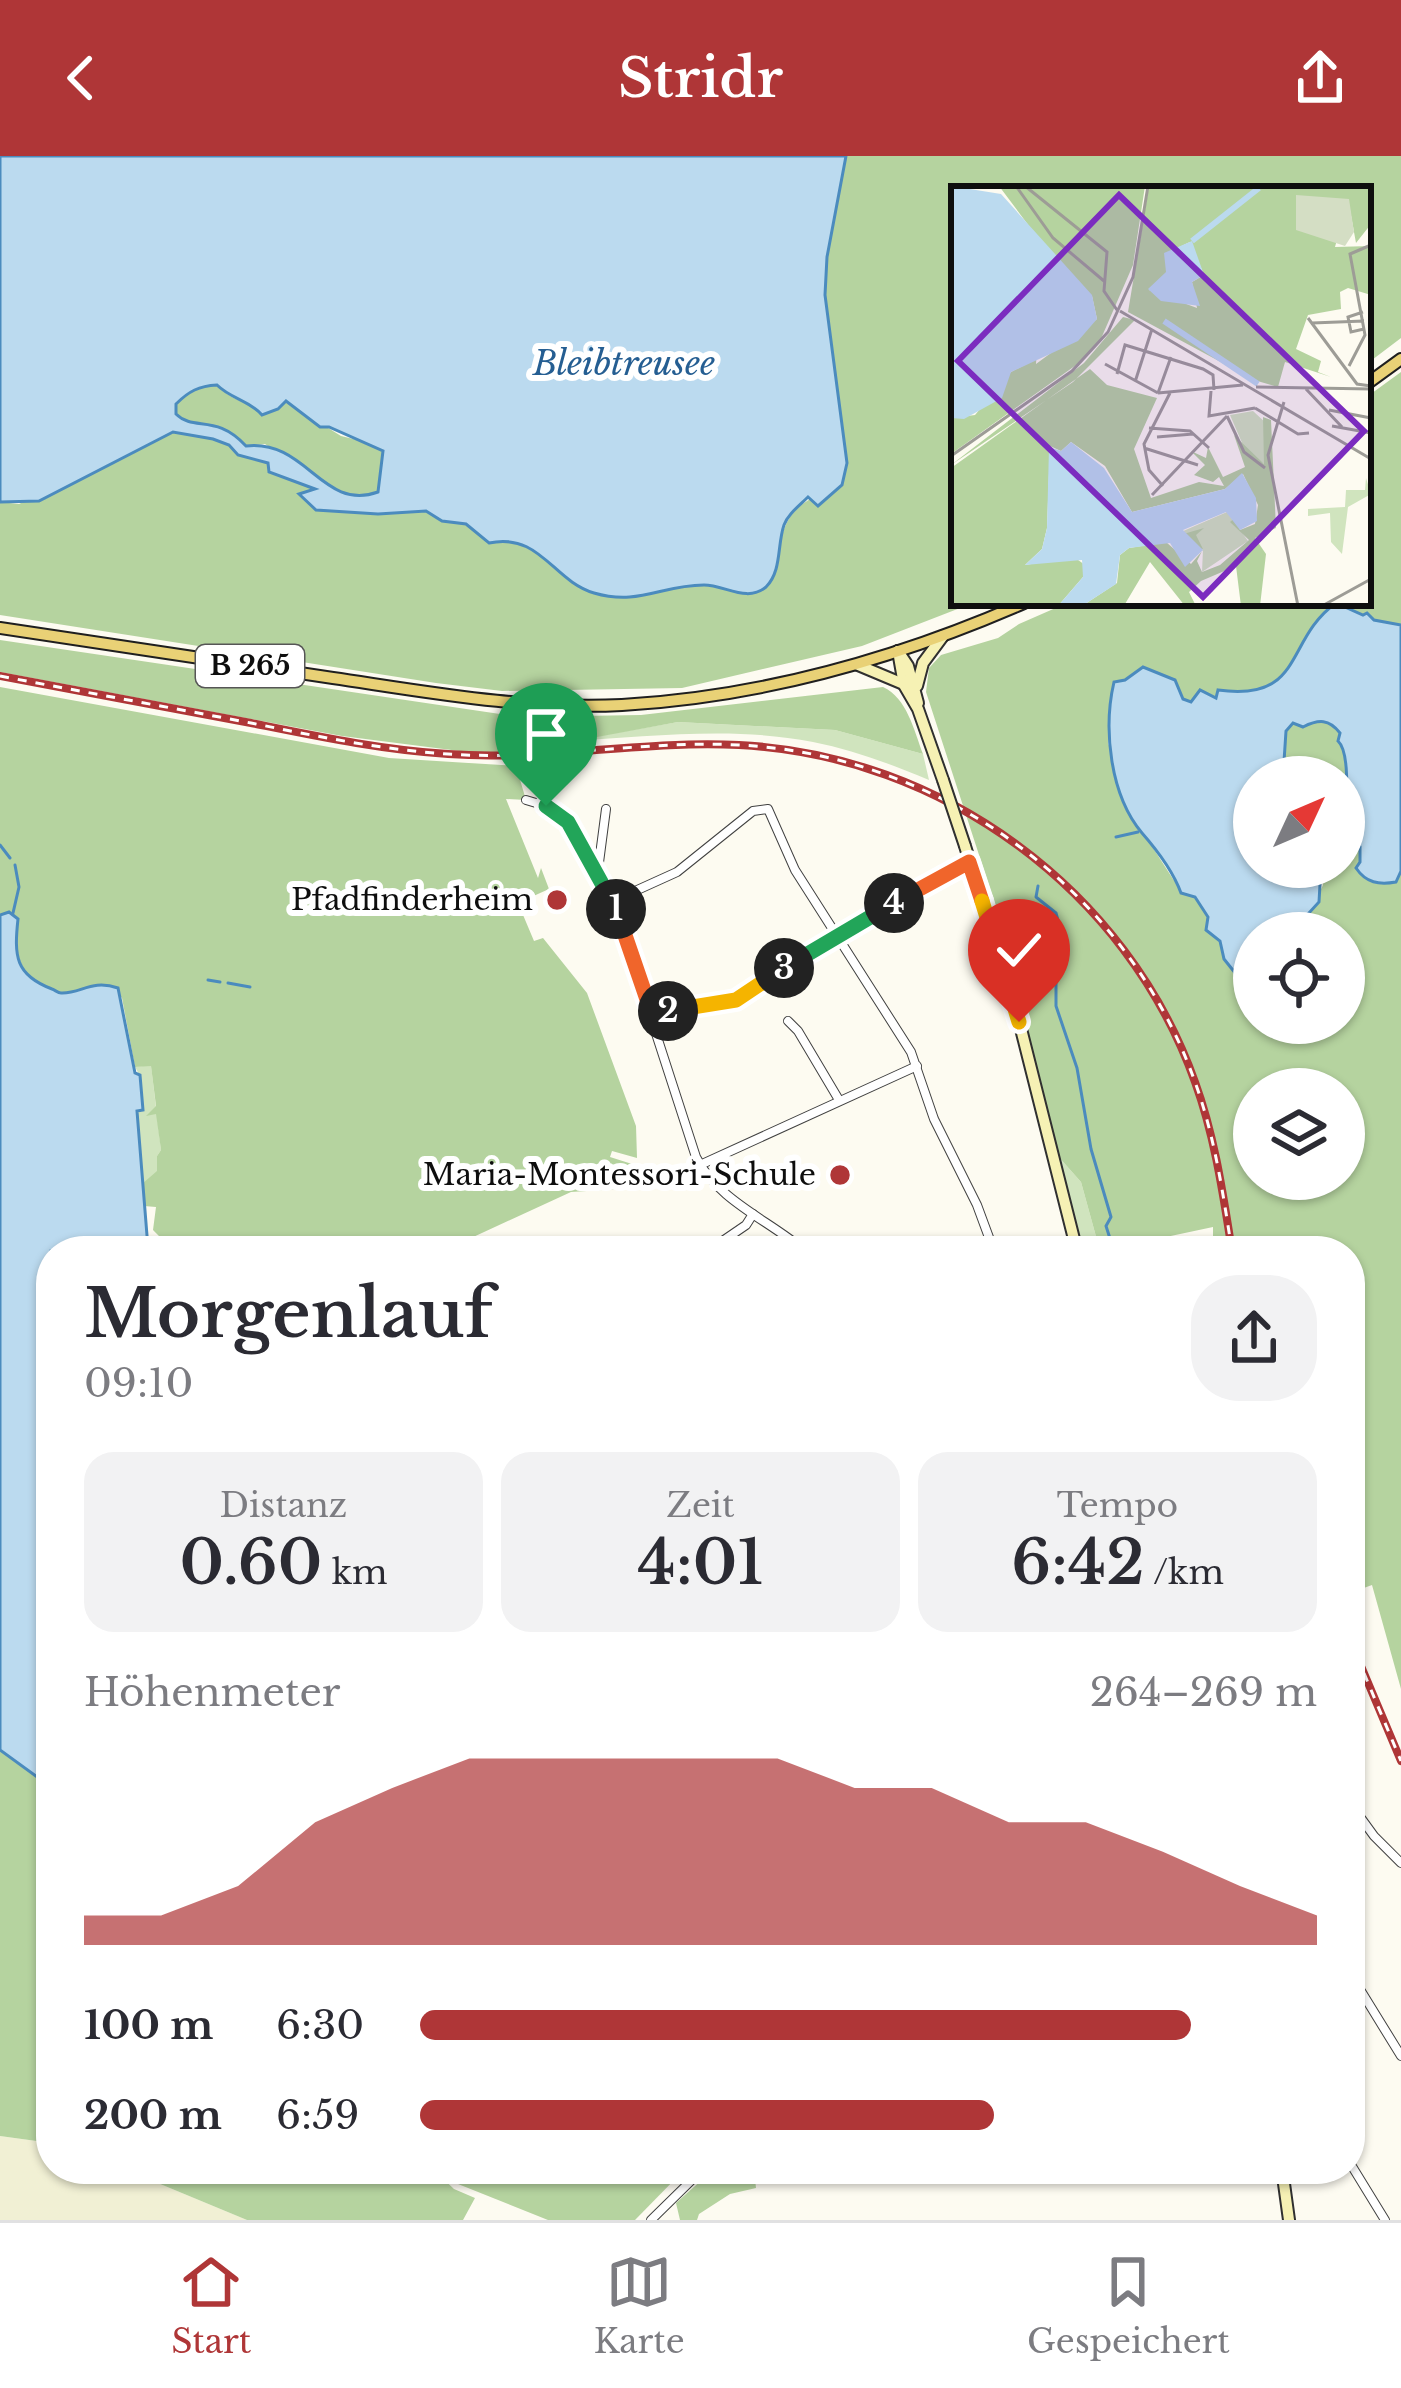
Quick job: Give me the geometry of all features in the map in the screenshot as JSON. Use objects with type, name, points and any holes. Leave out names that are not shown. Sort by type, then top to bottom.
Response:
[{"type":"main road","points":[[1371,381],[1401,359]]},
{"type":"main road","name":"B 265","points":[[0,628],[436,694],[554,705],[618,705],[757,690],[858,665],[1017,606]]},
{"type":"main road","points":[[910,687],[943,636]]},
{"type":"main road","points":[[898,651],[1019,1022],[1073,1236]]},
{"type":"main road","points":[[858,665],[889,674],[910,687]]},
{"type":"main road","points":[[1284,2184],[1289,2220]]},
{"type":"street","points":[[526,800],[546,806],[568,822],[613,902],[700,1166],[713,1183],[784,1236]]},
{"type":"street","points":[[613,902],[677,872],[753,811],[760,808],[771,813],[795,870],[917,1066],[934,1119],[988,1236]]},
{"type":"street","points":[[598,872],[606,809]]},
{"type":"street","points":[[652,1014],[736,1000],[836,935],[969,862]]},
{"type":"street","points":[[788,1021],[798,1030],[838,1100]]},
{"type":"street","points":[[700,1166],[917,1066]]},
{"type":"street","points":[[730,1236],[753,1214]]},
{"type":"street","points":[[1365,1824],[1401,1863]]},
{"type":"street","points":[[1365,1998],[1401,2056]]},
{"type":"street","points":[[650,2220],[687,2184]]},
{"type":"street","points":[[1363,2184],[1385,2220]]},
{"type":"green space","points":[[846,156],[1401,156],[1401,338],[1371,361],[1371,186],[951,186],[951,606],[965,606],[862,646],[682,688],[502,691],[0,615],[0,502],[19,504],[173,432],[229,445],[238,455],[269,464],[269,472],[316,490],[300,494],[349,511],[426,511],[442,521],[466,524],[489,543],[522,545],[595,593],[626,597],[690,586],[759,590],[767,586],[787,522],[805,502],[842,485],[847,463],[825,295],[827,257]]},
{"type":"green space","points":[[1401,372],[1401,625],[1374,620],[1344,606],[1371,606],[1371,394]]},
{"type":"green space","points":[[217,385],[248,403],[285,401],[341,436],[370,443],[383,452],[379,492],[364,495],[334,489],[265,444],[246,446],[226,430],[184,422],[176,413],[176,404],[190,393]]},
{"type":"green space","points":[[1060,606],[1333,606],[1319,618],[1291,665],[1267,686],[1218,690],[1217,698],[1200,690],[1191,702],[1183,699],[1176,685],[1152,671],[1114,699],[1108,743],[1137,823],[1173,879],[1195,897],[1233,970],[1233,1044],[1365,1044],[1365,912],[1310,912],[1322,888],[1365,888],[1365,865],[1396,881],[1401,871],[1401,1689],[1372,1585],[1365,1588],[1365,1236],[1213,1236],[1213,1227],[1171,1236],[1096,1236],[1081,1182],[1057,1155],[1008,944],[926,692],[929,668],[941,655],[998,638]]},
{"type":"green space","points":[[0,640],[520,717],[641,715],[883,687],[904,707],[923,754],[835,730],[678,722],[516,752],[475,753],[342,736],[0,672]]},
{"type":"green space","points":[[0,687],[389,758],[516,766],[526,800],[506,799],[538,878],[541,868],[549,889],[518,903],[534,941],[543,938],[587,993],[636,1126],[637,1158],[612,1151],[610,1157],[654,1171],[671,1171],[674,1180],[649,1187],[571,1192],[476,1236],[159,1236],[153,1230],[156,1207],[144,1206],[142,1184],[157,1171],[161,1150],[156,1114],[146,1116],[156,1106],[151,1066],[135,1067],[122,998],[110,985],[61,993],[32,978],[18,953],[18,919],[9,912],[0,915]]},
{"type":"green space","points":[[1320,720],[1329,724],[1341,735],[1346,756],[1284,756],[1286,731],[1294,723],[1303,727]]},
{"type":"green space","points":[[678,722],[835,730],[923,754],[929,780],[857,753],[783,737],[691,734],[569,741]]},
{"type":"green space","points":[[151,1065],[161,1150],[158,1171],[142,1184],[137,1110],[143,1109],[135,1067]]},
{"type":"green space","points":[[1057,1155],[1081,1182],[1096,1236],[1074,1236]]},
{"type":"green space","points":[[0,1750],[36,1776],[36,2141],[0,2136]]},
{"type":"green space","points":[[0,2136],[36,2141],[36,2184],[160,2184],[247,2220],[0,2220]]},
{"type":"green space","points":[[160,2184],[449,2184],[475,2198],[463,2220],[247,2220]]},
{"type":"green space","points":[[458,2184],[670,2184],[635,2220],[548,2220]]},
{"type":"green space","points":[[697,2184],[756,2184],[756,2188],[730,2194],[697,2220],[680,2220],[676,2203]]},
{"type":"water","name":"Bleibtreusee","points":[[0,156],[846,156],[827,257],[825,295],[847,463],[842,485],[818,506],[808,497],[788,517],[775,573],[759,592],[704,585],[624,597],[594,593],[521,544],[489,543],[466,524],[442,521],[426,511],[316,510],[299,494],[315,489],[269,472],[268,463],[238,455],[213,439],[173,432],[39,501],[0,502]],"holes":[[[217,385],[262,415],[286,401],[320,427],[383,451],[378,492],[342,492],[284,453],[246,446],[225,430],[176,414],[176,404],[195,390]]]},
{"type":"water","points":[[1333,606],[1401,625],[1401,871],[1396,882],[1365,878],[1365,756],[1344,756],[1340,733],[1332,725],[1293,723],[1286,731],[1284,756],[1233,756],[1233,888],[1320,888],[1319,902],[1310,912],[1233,912],[1233,970],[1224,959],[1220,941],[1206,930],[1208,917],[1195,897],[1181,893],[1123,800],[1110,740],[1114,682],[1143,667],[1175,680],[1183,699],[1191,702],[1200,690],[1216,698],[1218,690],[1266,687],[1280,678]]},
{"type":"water","points":[[9,912],[18,919],[20,963],[40,983],[60,993],[101,985],[118,988],[135,1073],[140,1075],[143,1110],[137,1111],[147,1236],[36,1236],[36,1776],[0,1750],[0,915]]},
{"type":"waterway","points":[[1116,837],[1138,832]]},
{"type":"waterway","points":[[0,845],[10,858]]},
{"type":"waterway","points":[[13,913],[19,887],[15,865]]},
{"type":"waterway","points":[[1038,886],[1036,897],[1056,913],[1063,940],[1056,959],[1056,1006],[1077,1068],[1091,1149],[1111,1217],[1106,1226],[1109,1236]]},
{"type":"waterway","points":[[208,980],[220,982]]},
{"type":"waterway","points":[[228,983],[250,987]]},
{"type":"railway","points":[[0,676],[423,752],[521,755],[703,744],[814,754],[886,775],[955,805],[1018,845],[1074,894],[1124,950],[1164,1013],[1195,1082],[1218,1166],[1230,1236]]},
{"type":"railway","points":[[1365,1676],[1401,1761]]},
{"type":"place","name":"Pfadfinderheim","points":[[557,900]]},
{"type":"place","name":"Maria-Montessori-Schule","points":[[840,1175]]},
{"type":"route","points":[[546,806],[568,822],[598,872],[652,1014],[736,1000],[836,935],[969,862],[1019,1022]]}]
